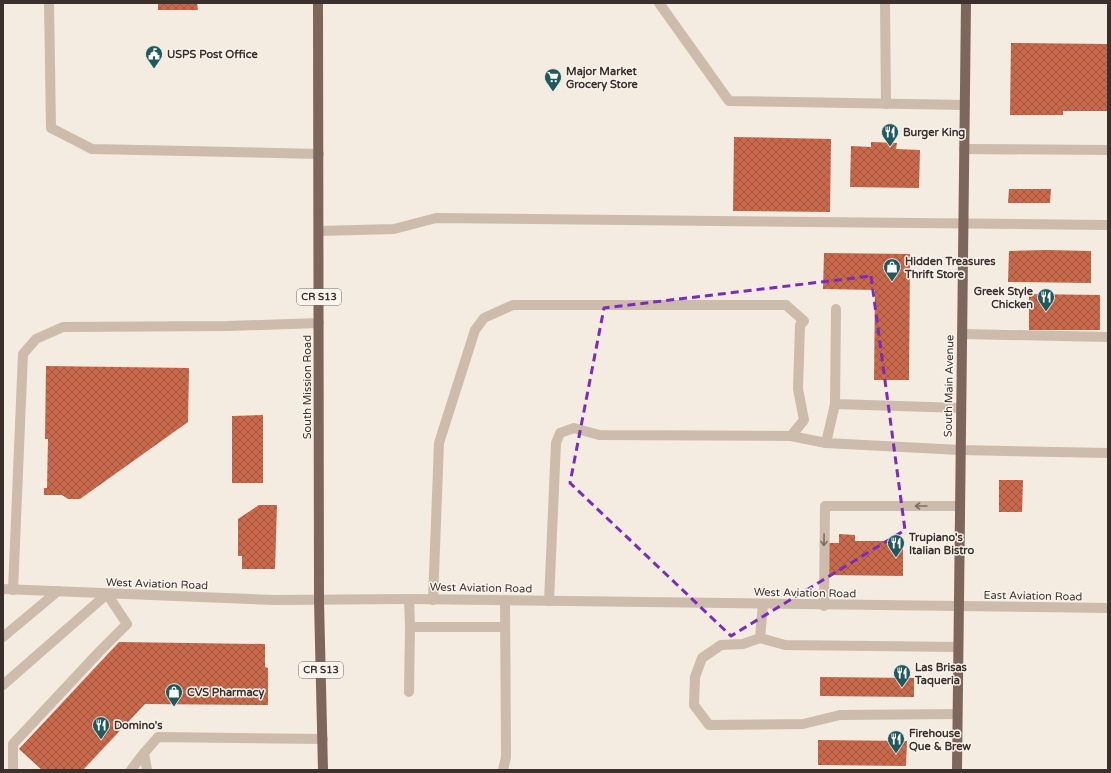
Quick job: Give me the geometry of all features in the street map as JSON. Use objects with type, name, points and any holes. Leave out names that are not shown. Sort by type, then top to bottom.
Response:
[{"type":"main road","name":"South Mission Road","points":[[318,3],[319,601],[323,770]]},
{"type":"main road","name":"South Main Avenue","points":[[957,770],[966,3]]},
{"type":"street","points":[[49,3],[51,128],[92,149],[318,154]]},
{"type":"street","points":[[658,3],[729,101],[965,105]]},
{"type":"street","points":[[885,3],[886,104]]},
{"type":"street","points":[[964,149],[1108,150]]},
{"type":"street","points":[[319,231],[394,229],[436,218],[1108,225]]},
{"type":"street","points":[[433,600],[439,443],[475,330],[484,318],[513,305],[786,305],[804,321],[800,325],[798,389],[804,420],[791,436]]},
{"type":"street","points":[[826,443],[835,404],[836,309]]},
{"type":"street","points":[[8,589],[23,354],[36,339],[63,327],[228,326],[319,323]]},
{"type":"street","points":[[962,334],[1108,337]]},
{"type":"street","points":[[835,404],[961,408]]},
{"type":"street","points":[[549,601],[556,443],[560,433],[574,428],[598,434],[791,436],[826,443],[960,450],[1108,453]]},
{"type":"street","points":[[824,606],[825,506],[960,506]]},
{"type":"street","name":"West Aviation Road","points":[[8,589],[319,601],[410,599],[824,606],[958,606]]},
{"type":"street","points":[[3,638],[58,591]]},
{"type":"street","points":[[3,684],[107,594],[127,624],[13,744],[13,770]]},
{"type":"street","points":[[409,692],[410,599]]},
{"type":"street","points":[[503,770],[506,757],[505,600]]},
{"type":"street","points":[[760,638],[763,604]]},
{"type":"street","name":"East Aviation Road","points":[[958,606],[1108,608]]},
{"type":"street","points":[[410,627],[505,627]]},
{"type":"street","points":[[957,714],[840,715],[803,724],[709,725],[694,705],[695,677],[702,658],[721,645],[743,644],[760,638],[786,646],[958,647]]},
{"type":"street","points":[[131,770],[144,752],[158,737],[323,739]]},
{"type":"street","points":[[144,752],[147,770]]},
{"type":"highlighted area","points":[[871,276],[905,530],[731,636],[570,483],[604,308]]},
{"type":"building","points":[[158,3],[197,3],[198,10],[158,10]]},
{"type":"building","points":[[1011,43],[1108,44],[1108,111],[1063,111],[1063,115],[1010,115]]},
{"type":"building","points":[[734,137],[831,139],[830,212],[733,211]]},
{"type":"building","points":[[871,142],[897,143],[896,149],[920,150],[919,188],[850,187],[851,146],[871,147]]},
{"type":"building","points":[[1009,189],[1051,189],[1050,203],[1008,203]]},
{"type":"building","points":[[1009,251],[1091,251],[1091,283],[1008,282]]},
{"type":"building","points":[[824,253],[910,254],[909,380],[874,380],[875,290],[823,289]]},
{"type":"building","points":[[1029,294],[1100,295],[1100,330],[1029,330]]},
{"type":"building","points":[[46,366],[189,368],[188,422],[80,499],[68,499],[62,495],[44,495],[44,488],[47,488],[48,439],[45,439]]},
{"type":"building","points":[[263,415],[263,483],[232,483],[232,416]]},
{"type":"building","points":[[999,480],[1023,480],[1022,512],[999,512]]},
{"type":"building","points":[[259,505],[277,505],[275,569],[242,569],[242,556],[238,556],[238,519]]},
{"type":"building","points":[[839,534],[855,535],[855,541],[903,541],[903,576],[829,575],[829,543],[839,543]]},
{"type":"building","points":[[119,642],[265,644],[265,667],[268,668],[268,705],[145,704],[83,770],[42,770],[19,749]]},
{"type":"building","points":[[820,677],[914,678],[914,697],[820,696]]},
{"type":"building","points":[[818,740],[907,741],[906,766],[818,765]]},
{"type":"place","name":"USPS Post Office","points":[[154,69]]},
{"type":"place","name":"Major Market Grocery Store","points":[[553,92]]},
{"type":"place","name":"Burger King","points":[[890,147]]},
{"type":"place","name":"Hidden Treasures Thrift Store","points":[[892,282]]},
{"type":"place","name":"Greek Style Chicken","points":[[1046,312]]},
{"type":"place","name":"Trupiano's Italian Bistro","points":[[896,558]]},
{"type":"place","name":"Las Brisas Taqueria","points":[[902,688]]},
{"type":"place","name":"CVS Pharmacy","points":[[174,707]]},
{"type":"place","name":"Domino's","points":[[101,740]]},
{"type":"place","name":"Firehouse Que & Brew","points":[[896,754]]}]
